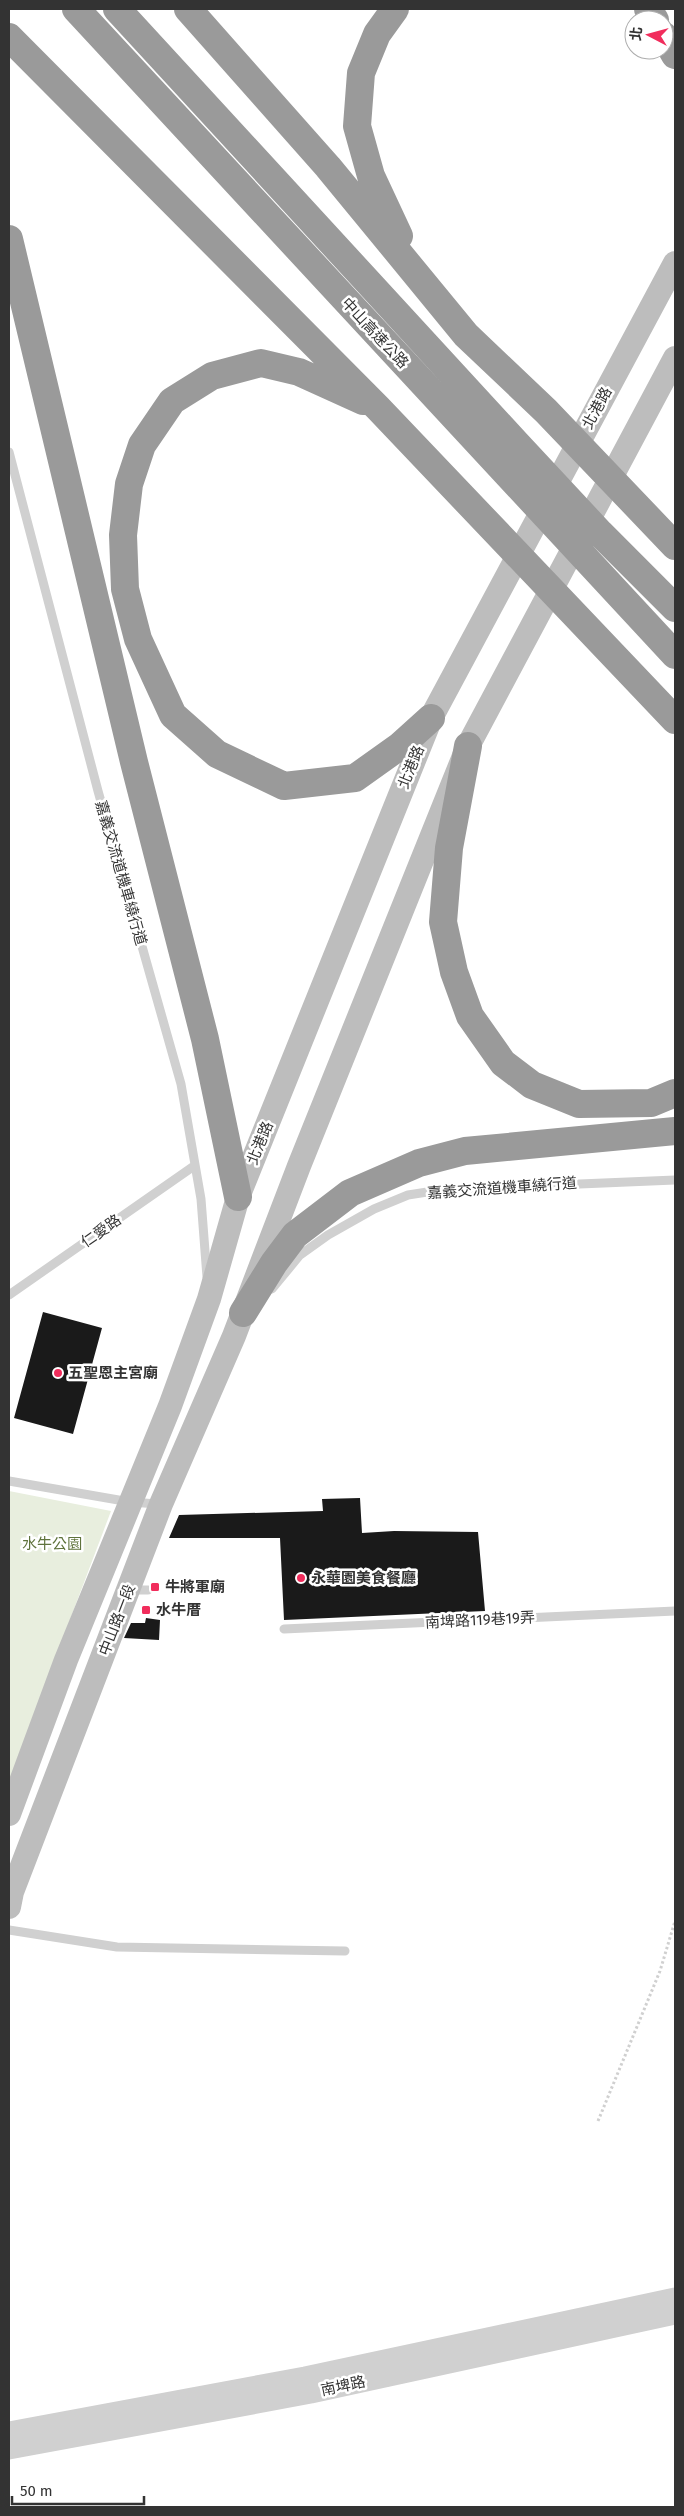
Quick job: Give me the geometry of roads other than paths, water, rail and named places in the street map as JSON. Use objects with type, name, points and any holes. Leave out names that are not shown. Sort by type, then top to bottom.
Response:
[{"type":"highway","name":"中山高速公路","points":[[76,9],[675,655]]},
{"type":"highway","name":"中山高速公路","points":[[117,9],[517,444],[600,533],[675,608]]},
{"type":"highway","points":[[188,9],[328,167],[466,335],[546,411],[675,546]]},
{"type":"highway","points":[[395,9],[377,34],[361,73],[357,126],[371,176],[394,230],[466,335]]},
{"type":"highway","points":[[9,37],[378,408],[565,602],[654,700],[675,720]]},
{"type":"highway","points":[[9,239],[134,762],[205,1039],[238,1197]]},
{"type":"highway","points":[[378,408],[299,372],[261,362],[212,376],[172,401],[142,445],[128,484],[123,536],[125,589],[138,639],[173,715],[217,754],[284,786],[355,778],[400,746],[431,718]]},
{"type":"highway","points":[[654,700],[675,730]]},
{"type":"highway","points":[[468,746],[449,848],[443,922],[454,972],[470,1016],[503,1063],[532,1085],[579,1104],[651,1103],[675,1092]]},
{"type":"highway","points":[[238,1325],[274,1263],[295,1235],[350,1193],[420,1163],[466,1151],[675,1131]]},
{"type":"main road","name":"北港路","points":[[209,1299],[238,1197],[431,718],[675,263]]},
{"type":"main road","points":[[238,1325],[298,1166],[468,746],[675,358]]},
{"type":"main road","points":[[9,1814],[66,1660],[170,1406],[209,1299]]},
{"type":"main road","name":"中山路一段","points":[[9,1907],[12,1892],[138,1590],[161,1504],[238,1325]]},
{"type":"street","name":"南埤路","points":[[9,2432],[306,2378],[675,2298]]},
{"type":"street","name":"南埤路","points":[[9,2449],[311,2393],[675,2314]]},
{"type":"lane","name":"嘉義交流道機車繞行道","points":[[9,452],[98,791],[181,1084],[201,1200],[209,1299]]},
{"type":"lane","name":"仁愛路","points":[[9,1295],[194,1166]]},
{"type":"lane","name":"嘉義交流道機車繞行道","points":[[238,1325],[300,1255],[328,1235],[374,1209],[408,1195],[440,1190],[675,1180]]},
{"type":"lane","points":[[9,1481],[130,1502],[161,1504]]},
{"type":"lane","name":"南埤路119巷19弄","points":[[284,1629],[675,1611]]},
{"type":"lane","points":[[9,1930],[117,1948],[345,1951]]},
{"type":"place","name":"五聖恩主宮廟","points":[[58,1373]]},
{"type":"place","name":"永華園美食餐廳","points":[[301,1578]]},
{"type":"place","name":"牛將軍廟","points":[[155,1587]]},
{"type":"place","name":"水牛厝","points":[[146,1610]]},
{"type":"park label","name":"水牛公園","points":[[52,1544]]}]
